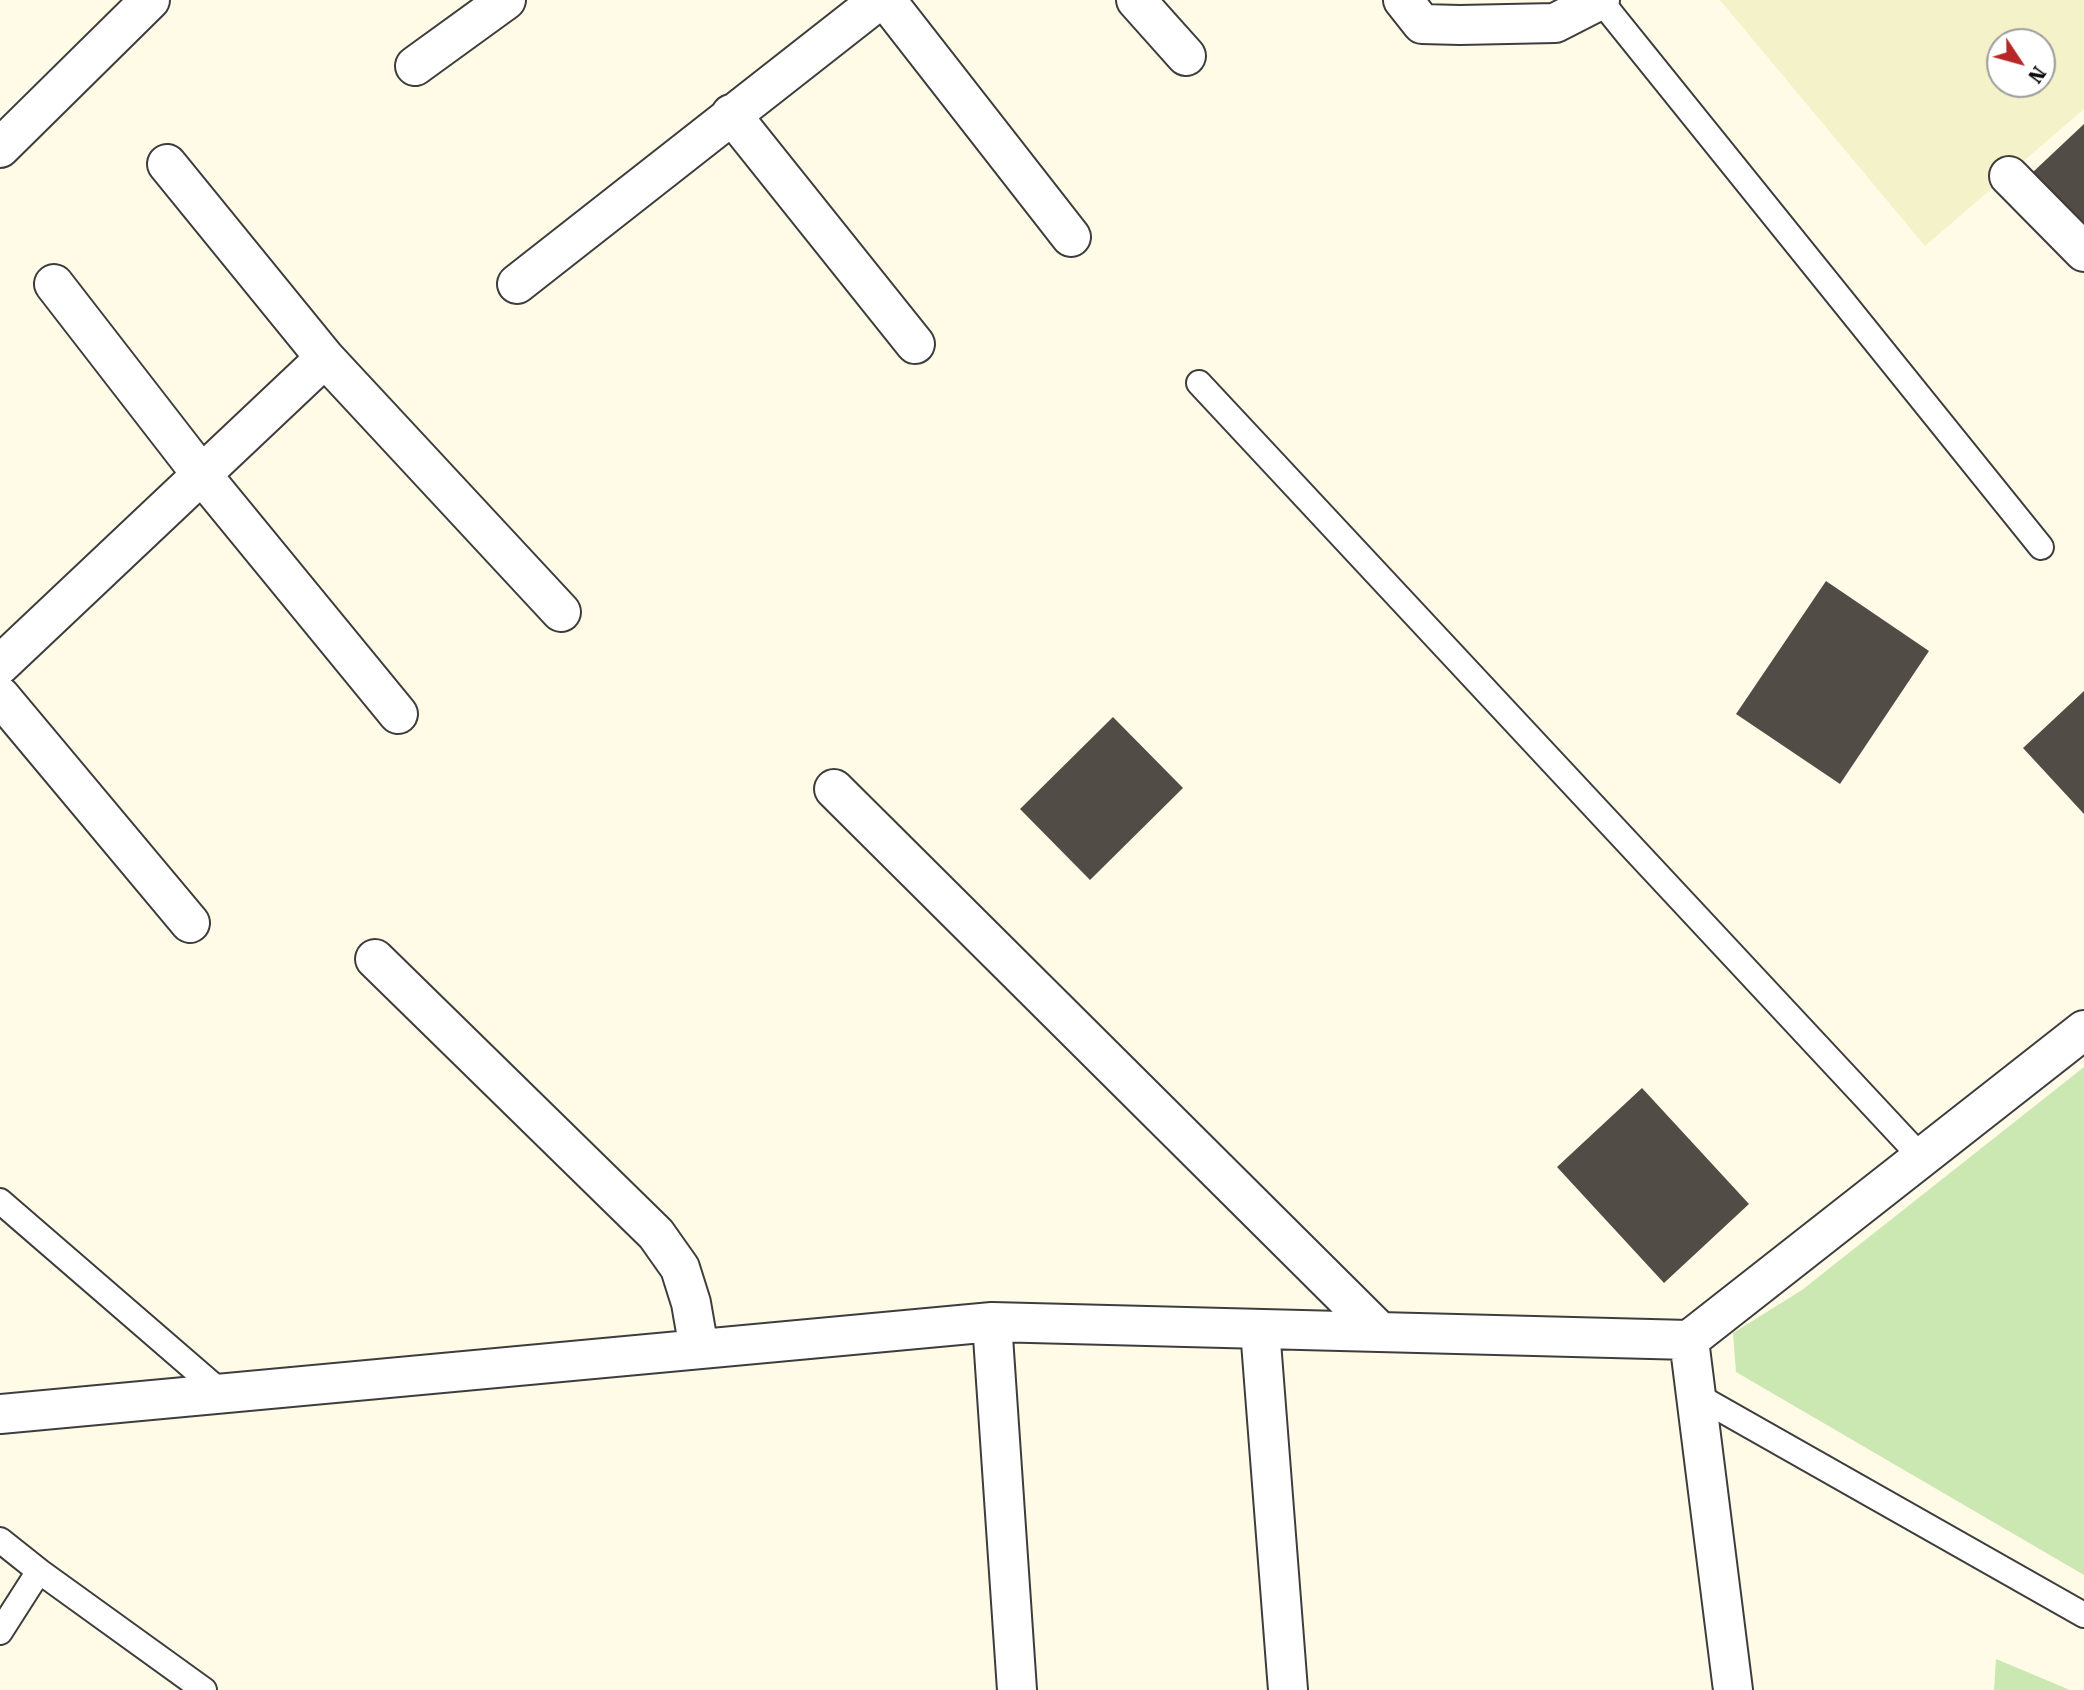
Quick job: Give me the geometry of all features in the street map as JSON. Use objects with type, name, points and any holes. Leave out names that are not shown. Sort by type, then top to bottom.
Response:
[{"type":"street","points":[[0,148],[150,0]]},
{"type":"street","points":[[415,66],[506,0]]},
{"type":"street","points":[[517,284],[879,0]]},
{"type":"street","points":[[886,0],[1071,237]]},
{"type":"street","points":[[1136,0],[1186,56]]},
{"type":"street","points":[[1403,0],[1422,24],[1460,25],[1555,23],[1600,0]]},
{"type":"street","points":[[731,114],[915,344]]},
{"type":"street","points":[[167,163],[325,358],[561,612]]},
{"type":"street","points":[[2009,176],[2084,251]]},
{"type":"street","points":[[54,284],[202,475],[398,714]]},
{"type":"street","points":[[0,665],[325,358]]},
{"type":"street","points":[[0,696],[190,923]]},
{"type":"street","points":[[834,789],[1380,1332]]},
{"type":"street","points":[[375,959],[656,1234],[680,1268],[691,1303],[699,1349]]},
{"type":"street","points":[[0,1414],[992,1322],[1689,1340],[2084,1030]]},
{"type":"street","points":[[992,1322],[1017,1690]]},
{"type":"street","points":[[1260,1329],[1288,1690]]},
{"type":"street","points":[[1689,1340],[1733,1690]]},
{"type":"lane","points":[[1600,0],[2041,547]]},
{"type":"lane","points":[[1199,383],[1922,1158]]},
{"type":"lane","points":[[0,1201],[222,1393]]},
{"type":"lane","points":[[1694,1394],[2084,1615]]},
{"type":"lane","points":[[0,1540],[204,1690]]},
{"type":"lane","points":[[0,1632],[39,1571]]},
{"type":"green space","points":[[1720,0],[2084,0],[2084,109],[1925,246]]},
{"type":"green space","points":[[2084,1067],[2084,1575],[1736,1372],[1733,1333],[1802,1290]]},
{"type":"green space","points":[[1996,1659],[2070,1690],[1994,1690]]},
{"type":"building","points":[[2084,124],[2084,226],[2033,172]]},
{"type":"building","points":[[1826,581],[1929,651],[1840,784],[1736,714]]},
{"type":"building","points":[[2084,691],[2084,814],[2023,748]]},
{"type":"building","points":[[1113,717],[1183,788],[1090,880],[1020,809]]},
{"type":"building","points":[[1642,1088],[1749,1204],[1664,1283],[1557,1167]]}]
